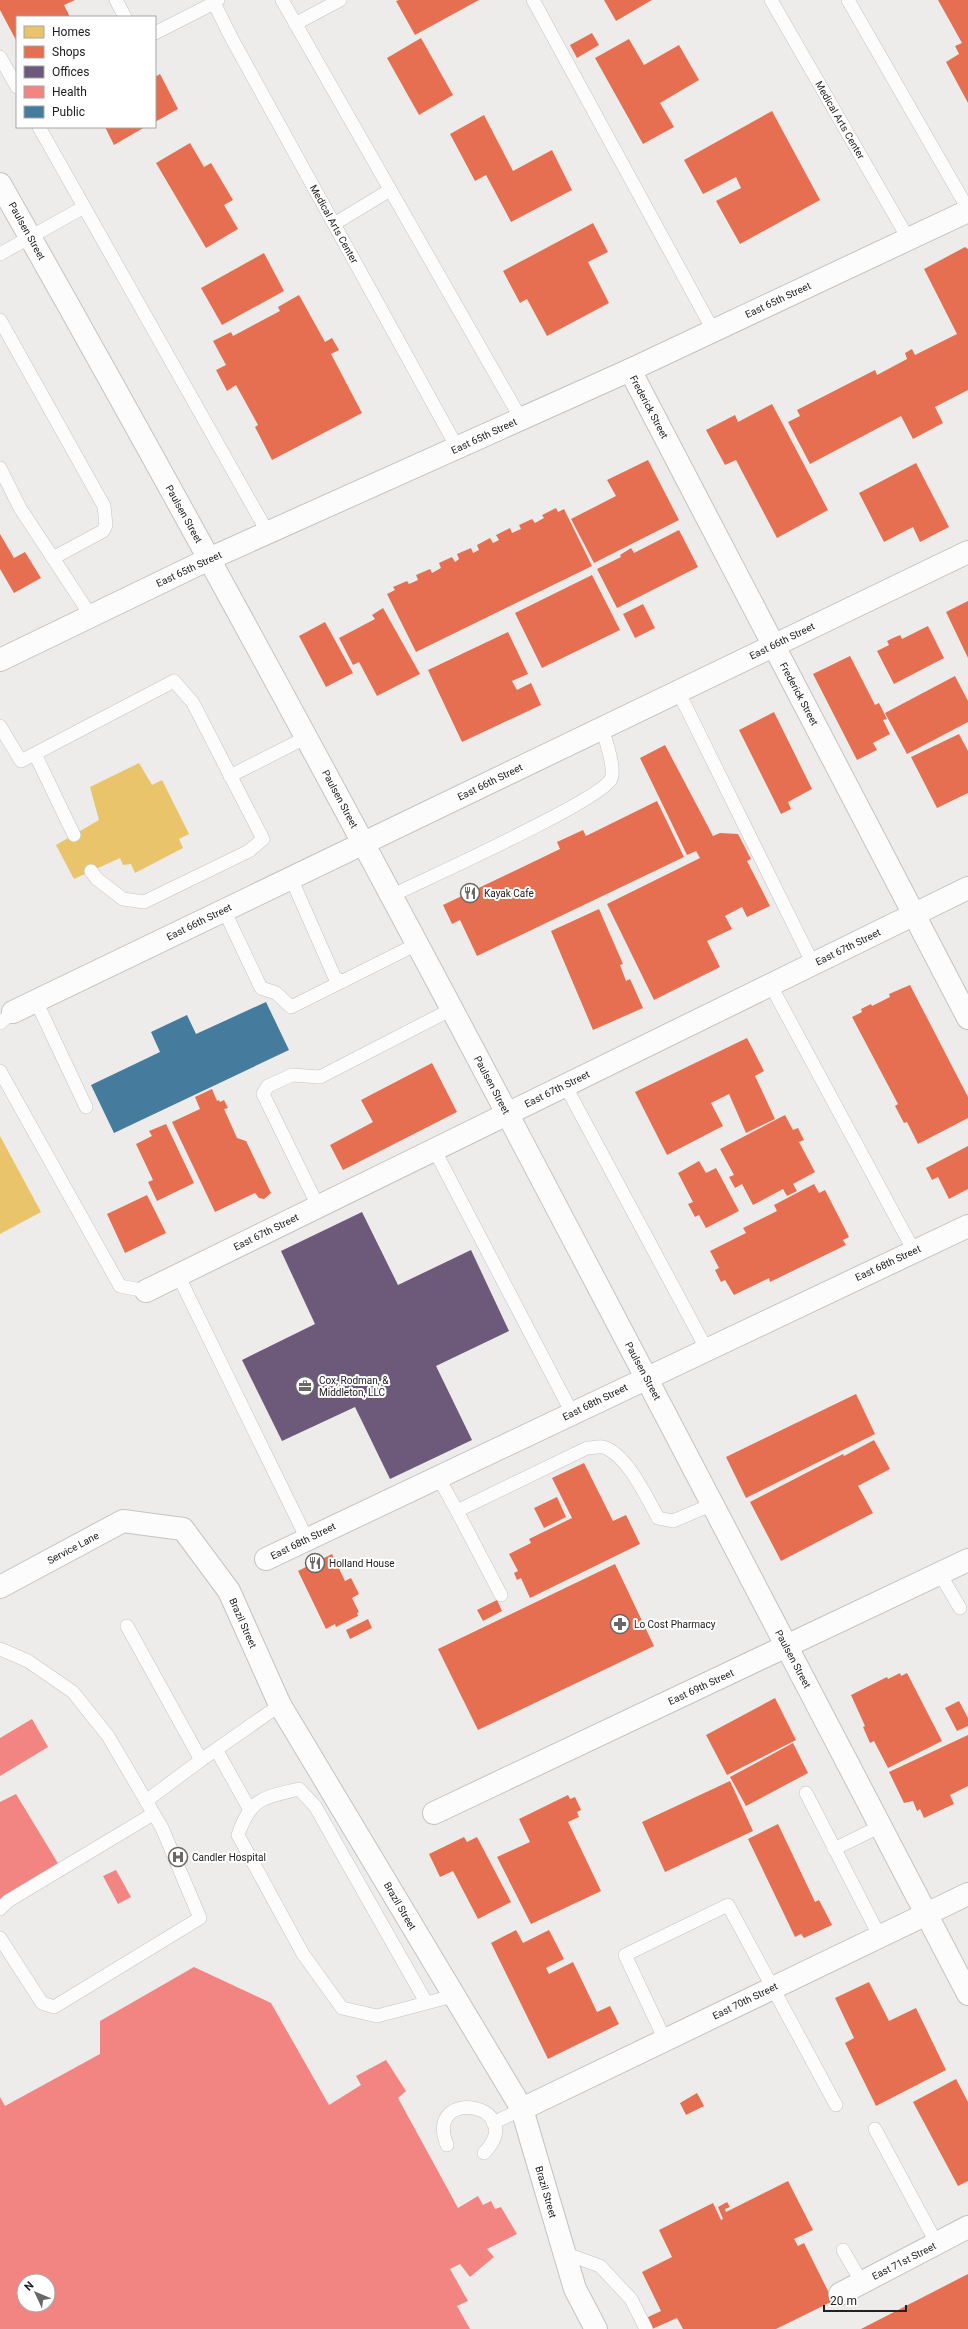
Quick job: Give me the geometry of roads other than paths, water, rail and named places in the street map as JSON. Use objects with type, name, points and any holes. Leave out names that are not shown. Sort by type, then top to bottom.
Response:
[{"type":"street","name":"Paulsen Street","points":[[0,184],[209,559],[364,843],[713,1504],[926,1914],[963,1971],[968,1994]]},
{"type":"street","name":"East 65th Street","points":[[0,660],[209,559],[630,370],[713,330],[909,240],[968,210]]},
{"type":"street","name":"Frederick Street","points":[[630,370],[968,1018]]},
{"type":"street","name":"East 66th Street","points":[[4,1017],[968,552]]},
{"type":"street","name":"East 67th Street","points":[[146,1291],[968,888]]},
{"type":"street","name":"East 68th Street","points":[[266,1559],[706,1348],[968,1226]]},
{"type":"street","name":"Service Lane","points":[[0,1587],[123,1521],[149,1524]]},
{"type":"street","name":"Brazil Street","points":[[149,1524],[183,1529],[229,1591],[280,1705],[522,2109],[575,2289],[596,2329]]},
{"type":"street","name":"East 69th Street","points":[[434,1813],[968,1560]]},
{"type":"street","name":"East 70th Street","points":[[522,2109],[968,1894]]},
{"type":"street","name":"East 71st Street","points":[[840,2294],[968,2227]]},
{"type":"lane","points":[[116,0],[124,16]]},
{"type":"lane","points":[[282,0],[294,24],[521,419]]},
{"type":"lane","points":[[294,24],[340,0]]},
{"type":"lane","points":[[533,0],[713,330]]},
{"type":"lane","name":"Medical Arts Center","points":[[771,0],[909,240]]},
{"type":"lane","points":[[848,0],[968,210]]},
{"type":"lane","points":[[156,32],[216,2]]},
{"type":"lane","name":"Medical Arts Center","points":[[216,2],[334,224],[458,448]]},
{"type":"lane","points":[[0,57],[16,85]]},
{"type":"lane","points":[[40,128],[268,533]]},
{"type":"lane","points":[[334,224],[390,190]]},
{"type":"lane","points":[[0,254],[84,207]]},
{"type":"lane","points":[[0,320],[104,506],[106,525],[103,531],[53,558]]},
{"type":"lane","points":[[0,468],[20,508],[91,616]]},
{"type":"lane","points":[[0,726],[21,761],[174,681],[193,703],[263,839],[249,851],[144,902],[123,899],[97,879],[91,871]]},
{"type":"lane","points":[[678,691],[813,964]]},
{"type":"lane","points":[[391,896],[544,822],[600,790],[612,778],[612,768],[602,728]]},
{"type":"lane","points":[[230,776],[307,737]]},
{"type":"lane","points":[[35,754],[59,800],[74,835]]},
{"type":"lane","points":[[291,878],[335,978],[343,981]]},
{"type":"lane","points":[[224,910],[261,988],[276,993],[290,1007],[417,944]]},
{"type":"lane","points":[[770,984],[914,1251]]},
{"type":"lane","points":[[36,1001],[86,1107]]},
{"type":"lane","points":[[318,1206],[263,1094],[268,1086],[292,1075],[320,1077],[452,1009]]},
{"type":"lane","points":[[0,1071],[120,1286],[146,1291]]},
{"type":"lane","points":[[565,1085],[706,1348]]},
{"type":"lane","points":[[434,1149],[572,1413]]},
{"type":"lane","points":[[178,1275],[307,1539]]},
{"type":"lane","points":[[457,1511],[587,1448],[602,1447],[618,1455],[646,1494],[658,1518],[674,1521],[713,1504]]},
{"type":"lane","points":[[438,1477],[501,1595]]},
{"type":"lane","points":[[940,1574],[960,1608]]},
{"type":"lane","points":[[127,1626],[201,1760]]},
{"type":"lane","points":[[0,1649],[28,1661],[73,1692],[108,1736],[162,1828],[200,1918],[54,2007],[42,2003],[0,1938]]},
{"type":"lane","points":[[146,1801],[201,1760],[217,1751],[280,1705]]},
{"type":"lane","points":[[217,1751],[250,1810]]},
{"type":"lane","points":[[426,2002],[315,1806],[299,1789],[262,1798],[244,1815],[238,1835],[304,1954],[342,2008],[377,2016],[453,1996]]},
{"type":"lane","points":[[806,1793],[880,1937]]},
{"type":"lane","points":[[0,1909],[8,1901],[153,1814]]},
{"type":"lane","points":[[834,1849],[880,1826]]},
{"type":"lane","points":[[665,2040],[625,1955],[728,1905],[836,2105]]},
{"type":"lane","points":[[447,2145],[443,2137],[446,2120],[458,2109],[466,2106],[482,2110],[489,2115],[493,2123],[493,2139],[484,2153]]},
{"type":"lane","points":[[493,2123],[522,2109]]},
{"type":"lane","points":[[875,2129],[937,2244]]},
{"type":"lane","points":[[843,2250],[862,2283]]},
{"type":"lane","points":[[564,2253],[600,2266],[630,2299],[646,2329]]},
{"type":"place","name":"Kayak Cafe","points":[[470,893]]},
{"type":"place","name":"Cox, Rodman, & Middleton, LLC","points":[[305,1386]]},
{"type":"place","name":"Holland House","points":[[315,1563]]},
{"type":"place","name":"Lo Cost Pharmacy","points":[[620,1624]]},
{"type":"place","name":"Candler Hospital","points":[[178,1857]]}]
